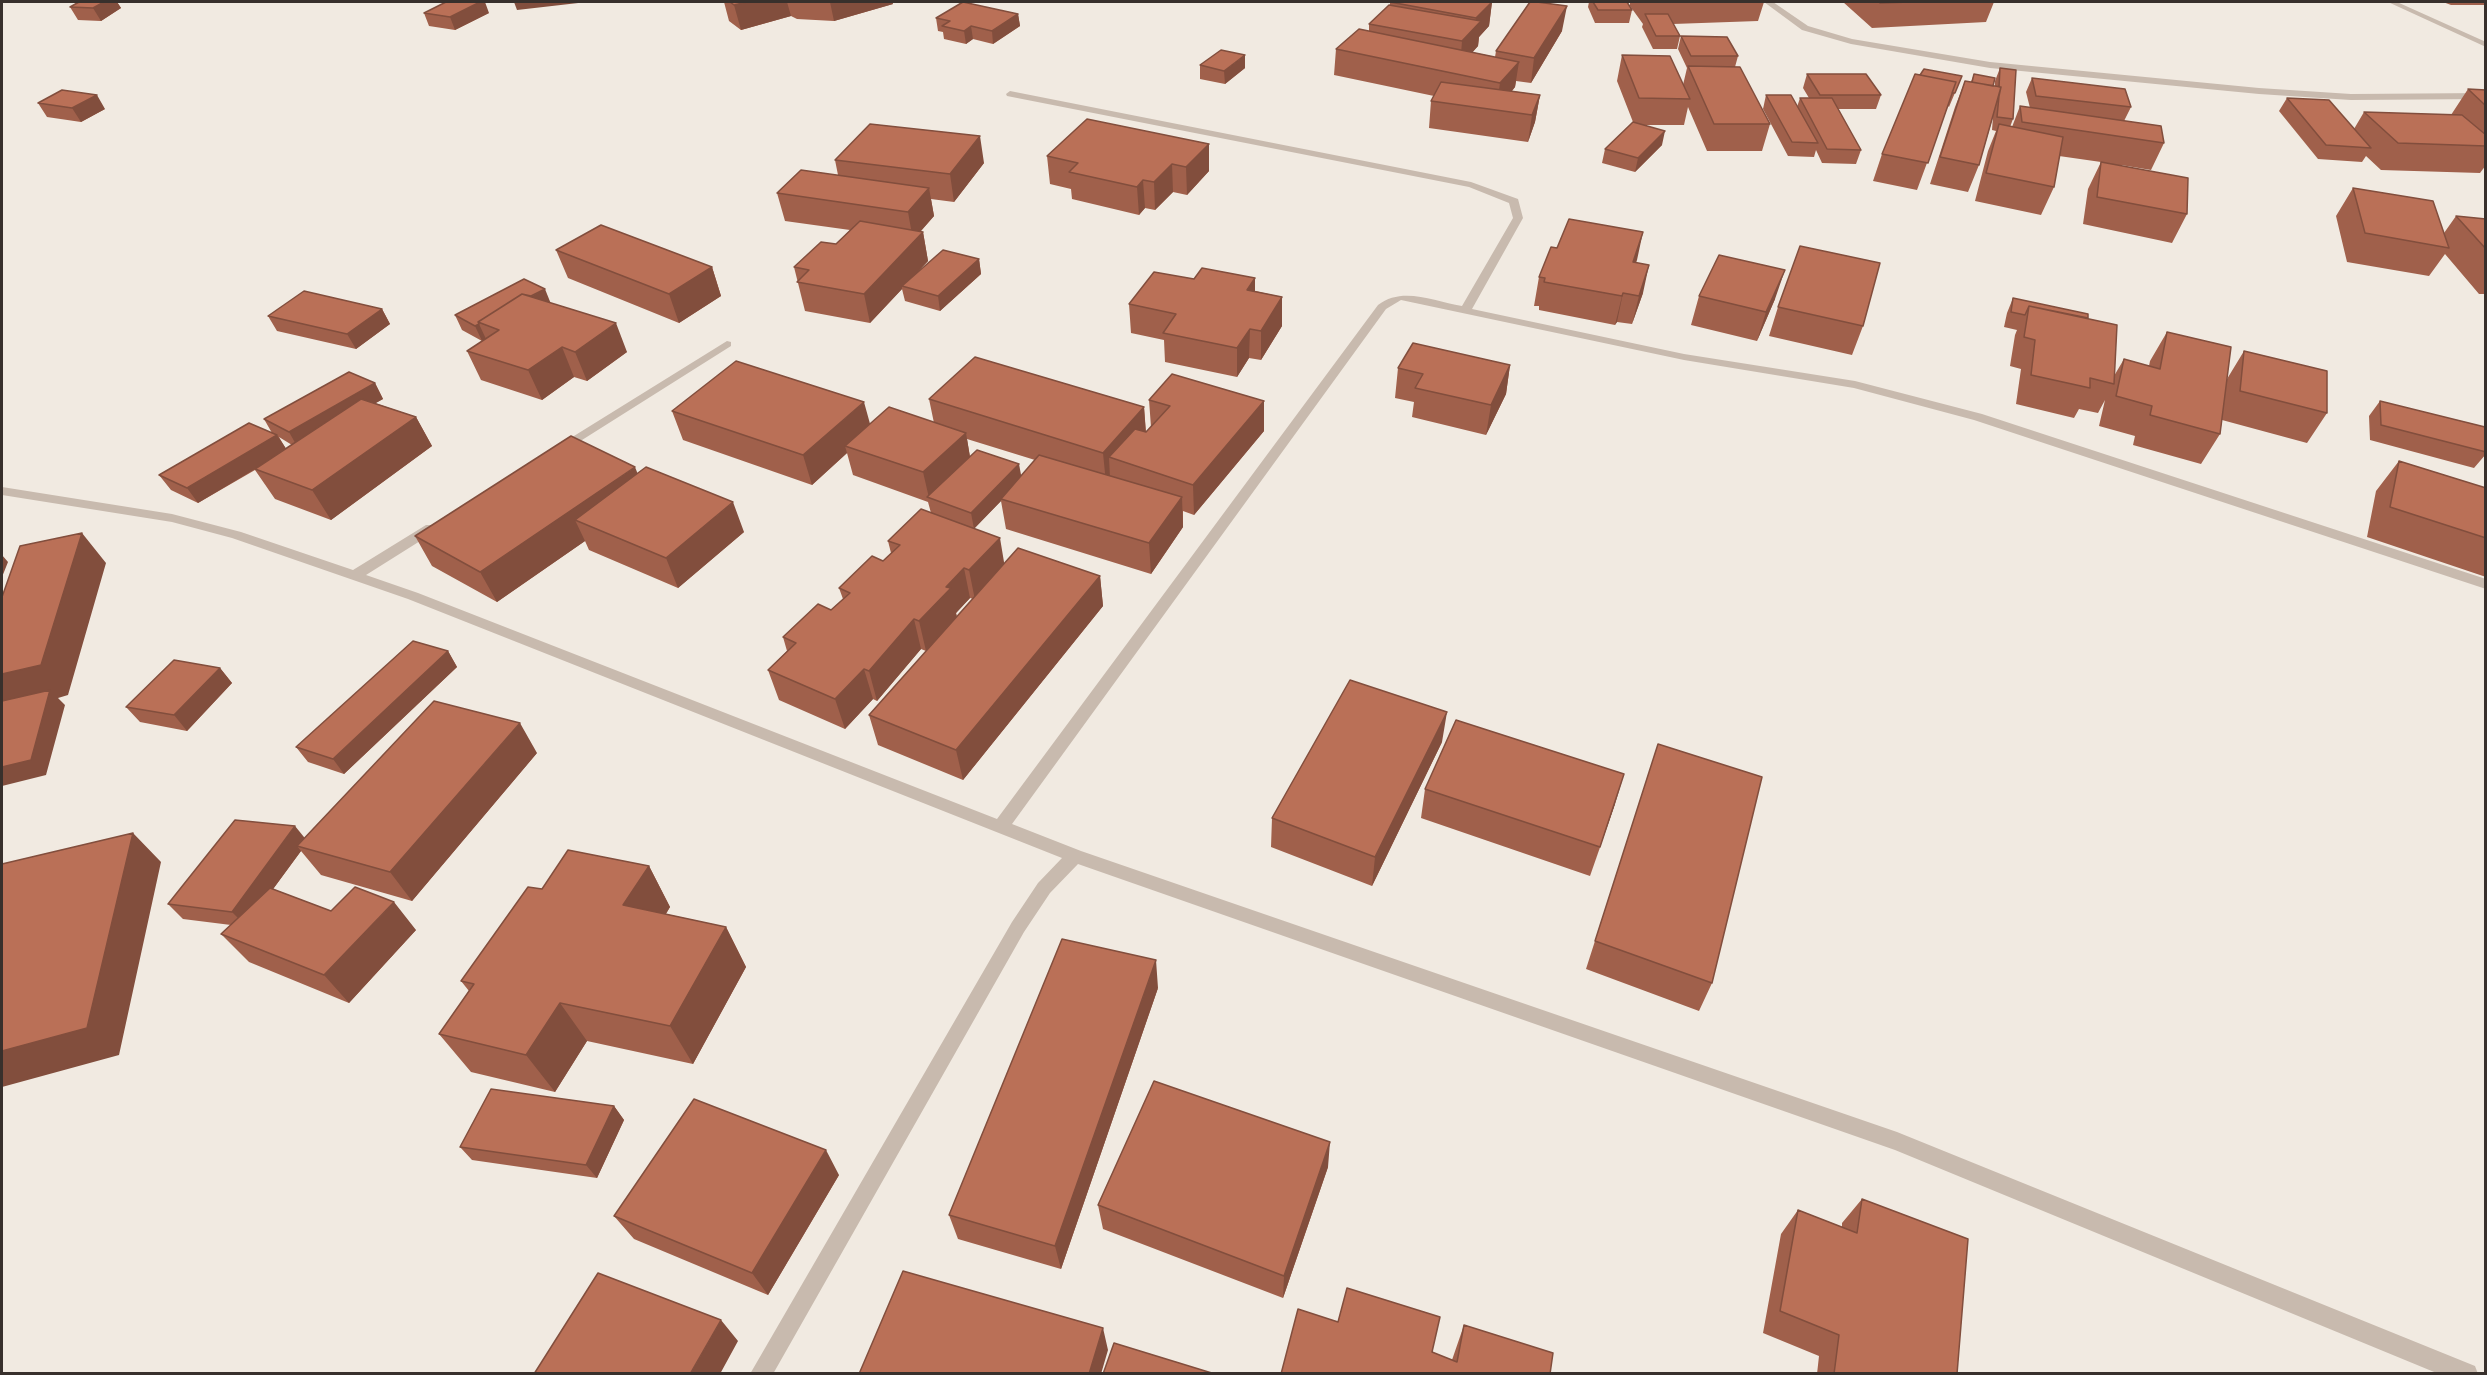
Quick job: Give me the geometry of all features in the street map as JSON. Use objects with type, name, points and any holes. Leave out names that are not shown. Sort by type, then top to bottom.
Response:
[{"type":"street","points":[[1768,2],[1805,28],[1851,41],[1990,65],[2282,93],[2351,97],[2486,96]]},
{"type":"street","points":[[2392,2],[2486,45]]},
{"type":"street","points":[[1010,94],[1472,185],[1503,195],[1514,201],[1518,218],[1464,312]]},
{"type":"street","points":[[1001,826],[1382,307],[1391,300],[1412,298],[1464,312],[1684,357],[1855,385],[1978,417],[2486,584]]},
{"type":"street","points":[[546,456],[727,344]]},
{"type":"street","points":[[2,491],[172,518],[236,535],[355,575],[787,741],[1075,855],[1897,1141],[2467,1374]]},
{"type":"street","points":[[355,575],[445,519]]},
{"type":"street","points":[[761,1374],[1018,927],[1044,888],[1075,855]]},
{"type":"building","points":[[79,2],[104,2],[93,8],[70,7]]},
{"type":"building","points":[[446,2],[480,2],[450,17],[424,13]]},
{"type":"building","points":[[730,2],[747,2],[734,5]]},
{"type":"building","points":[[963,2],[1018,14],[992,31],[971,26],[964,31],[942,26],[950,21],[936,18]]},
{"type":"building","points":[[1390,2],[1492,2],[1476,18]]},
{"type":"building","points":[[1530,2],[1567,6],[1534,58],[1496,51]]},
{"type":"building","points":[[1593,2],[1627,2],[1632,10],[1598,10]]},
{"type":"building","points":[[1389,5],[1481,21],[1462,41],[1369,24]]},
{"type":"building","points":[[1645,14],[1668,14],[1680,36],[1656,36]]},
{"type":"building","points":[[1359,29],[1519,62],[1500,83],[1336,49]]},
{"type":"building","points":[[1681,36],[1727,37],[1738,56],[1691,56]]},
{"type":"building","points":[[1221,50],[1245,55],[1224,71],[1200,65]]},
{"type":"building","points":[[1622,55],[1670,56],[1690,99],[1639,98]]},
{"type":"building","points":[[1688,66],[1740,67],[1770,124],[1714,124]]},
{"type":"building","points":[[2000,68],[2016,70],[2013,119],[1997,117],[2001,87],[1999,87]]},
{"type":"building","points":[[1924,69],[1962,76],[1955,93],[1952,93],[1956,82],[1920,75]]},
{"type":"building","points":[[1807,74],[1866,74],[1881,95],[1820,95]]},
{"type":"building","points":[[1915,74],[1956,82],[1928,163],[1882,154]]},
{"type":"building","points":[[1974,74],[1995,78],[1993,86],[1972,82]]},
{"type":"building","points":[[2032,78],[2125,89],[2131,107],[2036,96]]},
{"type":"building","points":[[1965,81],[2001,87],[1979,165],[1940,157]]},
{"type":"building","points":[[1441,82],[1540,95],[1532,115],[1431,101]]},
{"type":"building","points":[[2468,89],[2486,90],[2486,106]]},
{"type":"building","points":[[62,90],[97,95],[72,108],[38,103]]},
{"type":"building","points":[[1766,95],[1791,95],[1818,143],[1792,142]]},
{"type":"building","points":[[1800,98],[1832,98],[1861,150],[1827,149]]},
{"type":"building","points":[[2287,98],[2329,100],[2371,148],[2326,145]]},
{"type":"building","points":[[2020,106],[2161,126],[2164,143],[2022,122]]},
{"type":"building","points":[[2364,112],[2462,115],[2486,135],[2486,146],[2398,143]]},
{"type":"building","points":[[1087,119],[1209,144],[1186,167],[1172,164],[1154,182],[1143,180],[1137,187],[1069,172],[1078,163],[1047,156]]},
{"type":"building","points":[[1633,122],[1665,131],[1638,158],[1605,149]]},
{"type":"building","points":[[870,124],[980,136],[950,174],[835,160]]},
{"type":"building","points":[[1999,124],[2063,137],[2054,187],[1986,173]]},
{"type":"building","points":[[2101,162],[2188,178],[2187,214],[2097,197]]},
{"type":"building","points":[[801,170],[929,188],[908,212],[777,193]]},
{"type":"building","points":[[2353,188],[2433,201],[2449,248],[2365,233]]},
{"type":"building","points":[[2456,216],[2486,219],[2486,249]]},
{"type":"building","points":[[1569,219],[1643,232],[1633,262],[1649,265],[1639,296],[1623,293],[1622,296],[1544,282],[1545,278],[1539,277],[1551,247],[1557,248]]},
{"type":"building","points":[[860,221],[923,232],[864,294],[797,282],[809,270],[794,267],[821,242],[836,244]]},
{"type":"building","points":[[601,225],[712,267],[669,294],[556,250]]},
{"type":"building","points":[[1800,246],[1880,263],[1863,326],[1778,307]]},
{"type":"building","points":[[943,250],[979,259],[938,296],[902,286]]},
{"type":"building","points":[[1719,255],[1785,270],[1766,312],[1699,296]]},
{"type":"building","points":[[1202,268],[1255,278],[1247,290],[1282,297],[1261,331],[1250,329],[1237,348],[1163,333],[1176,314],[1129,304],[1154,272],[1194,279]]},
{"type":"building","points":[[524,279],[545,289],[531,296],[522,294],[475,326],[455,315]]},
{"type":"building","points":[[304,291],[382,309],[347,334],[268,316]]},
{"type":"building","points":[[522,294],[616,323],[575,352],[562,347],[528,370],[467,351],[499,330],[478,322]]},
{"type":"building","points":[[2013,298],[2088,314],[2088,318],[2029,306],[2025,315],[2011,312]]},
{"type":"building","points":[[2029,306],[2117,325],[2114,384],[2090,378],[2090,388],[2031,375],[2035,340],[2024,337]]},
{"type":"building","points":[[2167,332],[2231,347],[2220,434],[2150,415],[2152,406],[2116,396],[2124,359],[2160,369]]},
{"type":"building","points":[[1413,343],[1510,365],[1491,405],[1415,388],[1423,374],[1398,368]]},
{"type":"building","points":[[2244,351],[2327,371],[2327,413],[2240,391]]},
{"type":"building","points":[[975,357],[1144,407],[1103,453],[929,399]]},
{"type":"building","points":[[736,361],[864,402],[803,455],[672,411]]},
{"type":"building","points":[[349,372],[375,383],[289,432],[264,419]]},
{"type":"building","points":[[1172,374],[1264,401],[1193,485],[1109,457],[1135,429],[1146,432],[1170,406],[1149,400]]},
{"type":"building","points":[[361,399],[416,417],[312,490],[255,469]]},
{"type":"building","points":[[2380,401],[2485,427],[2486,452],[2381,425]]},
{"type":"building","points":[[889,407],[966,433],[923,472],[845,446]]},
{"type":"building","points":[[249,423],[277,435],[187,488],[159,475]]},
{"type":"building","points":[[571,436],[635,467],[480,572],[415,536]]},
{"type":"building","points":[[977,450],[1019,464],[971,513],[927,497]]},
{"type":"building","points":[[1039,455],[1182,497],[1149,543],[1001,499]]},
{"type":"building","points":[[2399,461],[2486,488],[2486,538],[2390,507]]},
{"type":"building","points":[[646,467],[733,502],[666,558],[575,520]]},
{"type":"building","points":[[921,509],[1000,538],[969,570],[964,568],[946,587],[951,588],[919,621],[914,619],[869,671],[864,669],[835,699],[768,670],[796,643],[783,637],[818,604],[831,610],[850,593],[839,588],[872,556],[883,561],[900,545],[888,541]]},
{"type":"building","points":[[82,533],[41,665],[2,674],[2,597],[20,546]]},
{"type":"building","points":[[1018,548],[1100,576],[956,750],[869,715]]},
{"type":"building","points":[[413,641],[448,651],[333,759],[296,747]]},
{"type":"building","points":[[174,660],[220,668],[174,715],[126,707]]},
{"type":"building","points":[[1350,680],[1447,712],[1375,857],[1272,818]]},
{"type":"building","points":[[50,690],[31,760],[2,767],[2,701]]},
{"type":"building","points":[[434,701],[520,723],[390,872],[297,846]]},
{"type":"building","points":[[1456,720],[1624,774],[1600,847],[1425,789]]},
{"type":"building","points":[[1658,744],[1762,777],[1712,983],[1595,941]]},
{"type":"building","points":[[235,820],[295,826],[232,912],[168,904]]},
{"type":"building","points":[[133,833],[87,1028],[2,1051],[2,864]]},
{"type":"building","points":[[568,850],[649,866],[623,905],[726,927],[670,1026],[560,1003],[526,1055],[439,1034],[474,984],[461,981],[528,887],[542,889]]},
{"type":"building","points":[[355,887],[394,902],[324,975],[221,934],[270,888],[331,911]]},
{"type":"building","points":[[1062,939],[1156,960],[1055,1246],[949,1215]]},
{"type":"building","points":[[1154,1081],[1330,1142],[1284,1276],[1098,1205]]},
{"type":"building","points":[[491,1089],[614,1106],[586,1165],[460,1147]]},
{"type":"building","points":[[694,1099],[826,1150],[752,1273],[614,1216]]},
{"type":"building","points":[[1862,1199],[1968,1239],[1957,1374],[1834,1374],[1839,1335],[1780,1311],[1798,1210],[1857,1233]]},
{"type":"building","points":[[903,1271],[1103,1328],[1089,1374],[859,1374]]},
{"type":"building","points":[[598,1273],[721,1320],[690,1374],[534,1374]]},
{"type":"building","points":[[1347,1288],[1440,1317],[1432,1352],[1457,1362],[1464,1325],[1553,1353],[1550,1374],[1281,1374],[1298,1309],[1338,1322]]},
{"type":"building","points":[[1114,1343],[1215,1374],[1103,1374]]}]
